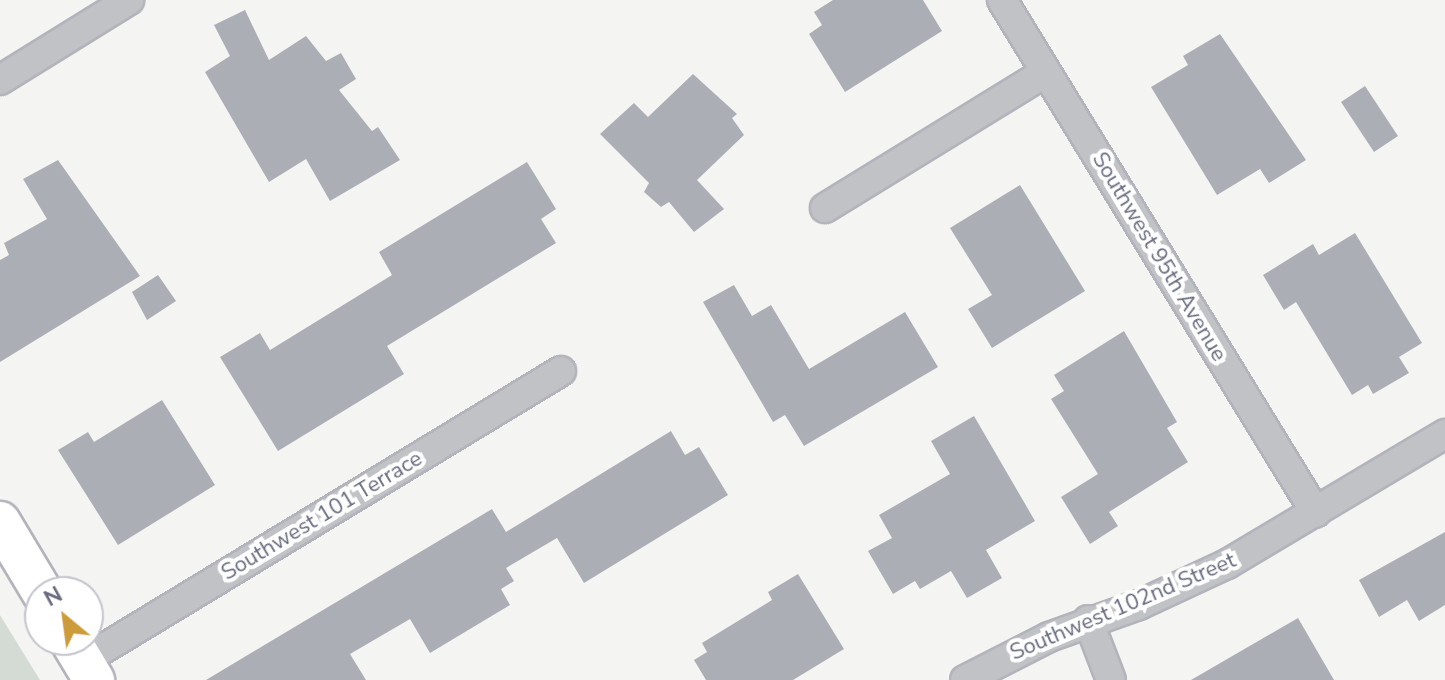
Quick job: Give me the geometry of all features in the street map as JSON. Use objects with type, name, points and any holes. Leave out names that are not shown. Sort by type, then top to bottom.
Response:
[{"type":"street","points":[[0,80],[129,0]]},
{"type":"street","name":"Southwest 95th Avenue","points":[[1002,0],[1316,513]]},
{"type":"street","points":[[825,208],[1046,72]]},
{"type":"street","name":"Southwest 101 Terrace","points":[[82,660],[561,371]]},
{"type":"street","name":"Southwest 102nd Street","points":[[965,680],[1088,620],[1182,586],[1316,513],[1445,434]]},
{"type":"street","points":[[0,522],[32,576]]},
{"type":"street","points":[[1088,620],[1111,680]]},
{"type":"shaded area","points":[[0,615],[40,680],[0,680]]},
{"type":"building","points":[[833,0],[923,0],[942,31],[845,92],[809,34],[822,25],[814,12]]},
{"type":"building","points":[[245,10],[269,60],[306,36],[326,61],[341,53],[356,79],[339,90],[372,131],[378,127],[400,160],[330,201],[306,159],[269,182],[205,72],[230,56],[214,25]]},
{"type":"building","points":[[1220,34],[1306,160],[1269,183],[1260,169],[1217,195],[1151,87],[1188,65],[1183,56]]},
{"type":"building","points":[[693,74],[737,114],[732,118],[744,135],[697,180],[724,209],[694,232],[669,202],[661,207],[644,192],[649,183],[600,134],[634,103],[648,117]]},
{"type":"building","points":[[1365,86],[1398,136],[1374,152],[1341,102]]},
{"type":"building","points":[[58,160],[140,276],[0,362],[0,260],[9,255],[4,243],[47,219],[23,179]]},
{"type":"building","points":[[527,162],[556,209],[541,219],[556,243],[387,346],[404,374],[278,451],[220,357],[260,333],[270,350],[392,275],[379,252]]},
{"type":"building","points":[[1020,185],[1085,291],[992,348],[968,309],[992,295],[950,228]]},
{"type":"building","points":[[1355,233],[1422,343],[1399,357],[1409,373],[1373,394],[1368,385],[1352,395],[1296,302],[1284,310],[1263,275],[1313,244],[1319,255]]},
{"type":"building","points":[[158,275],[176,301],[147,320],[132,292]]},
{"type":"building","points":[[734,285],[752,316],[771,305],[809,369],[905,312],[938,367],[804,446],[785,415],[773,422],[703,302]]},
{"type":"building","points":[[1124,331],[1177,422],[1167,428],[1188,462],[1109,512],[1118,526],[1090,544],[1061,497],[1098,474],[1051,399],[1064,391],[1054,375]]},
{"type":"building","points":[[162,400],[215,485],[118,545],[58,450],[88,432],[94,442]]},
{"type":"building","points":[[974,416],[1035,521],[986,550],[1002,578],[967,598],[951,571],[920,589],[915,581],[893,594],[868,551],[892,538],[879,515],[950,474],[931,441]]},
{"type":"building","points":[[671,431],[685,455],[699,447],[728,495],[584,583],[557,538],[506,568],[514,581],[501,589],[510,605],[430,653],[410,619],[350,654],[366,680],[206,680],[492,509],[506,532]]},
{"type":"building","points":[[1445,532],[1445,605],[1419,621],[1407,600],[1379,617],[1359,580]]},
{"type":"building","points":[[798,574],[844,649],[793,680],[706,680],[694,660],[707,652],[702,643],[772,600],[768,592]]},
{"type":"building","points":[[1298,618],[1334,680],[1191,680]]}]
